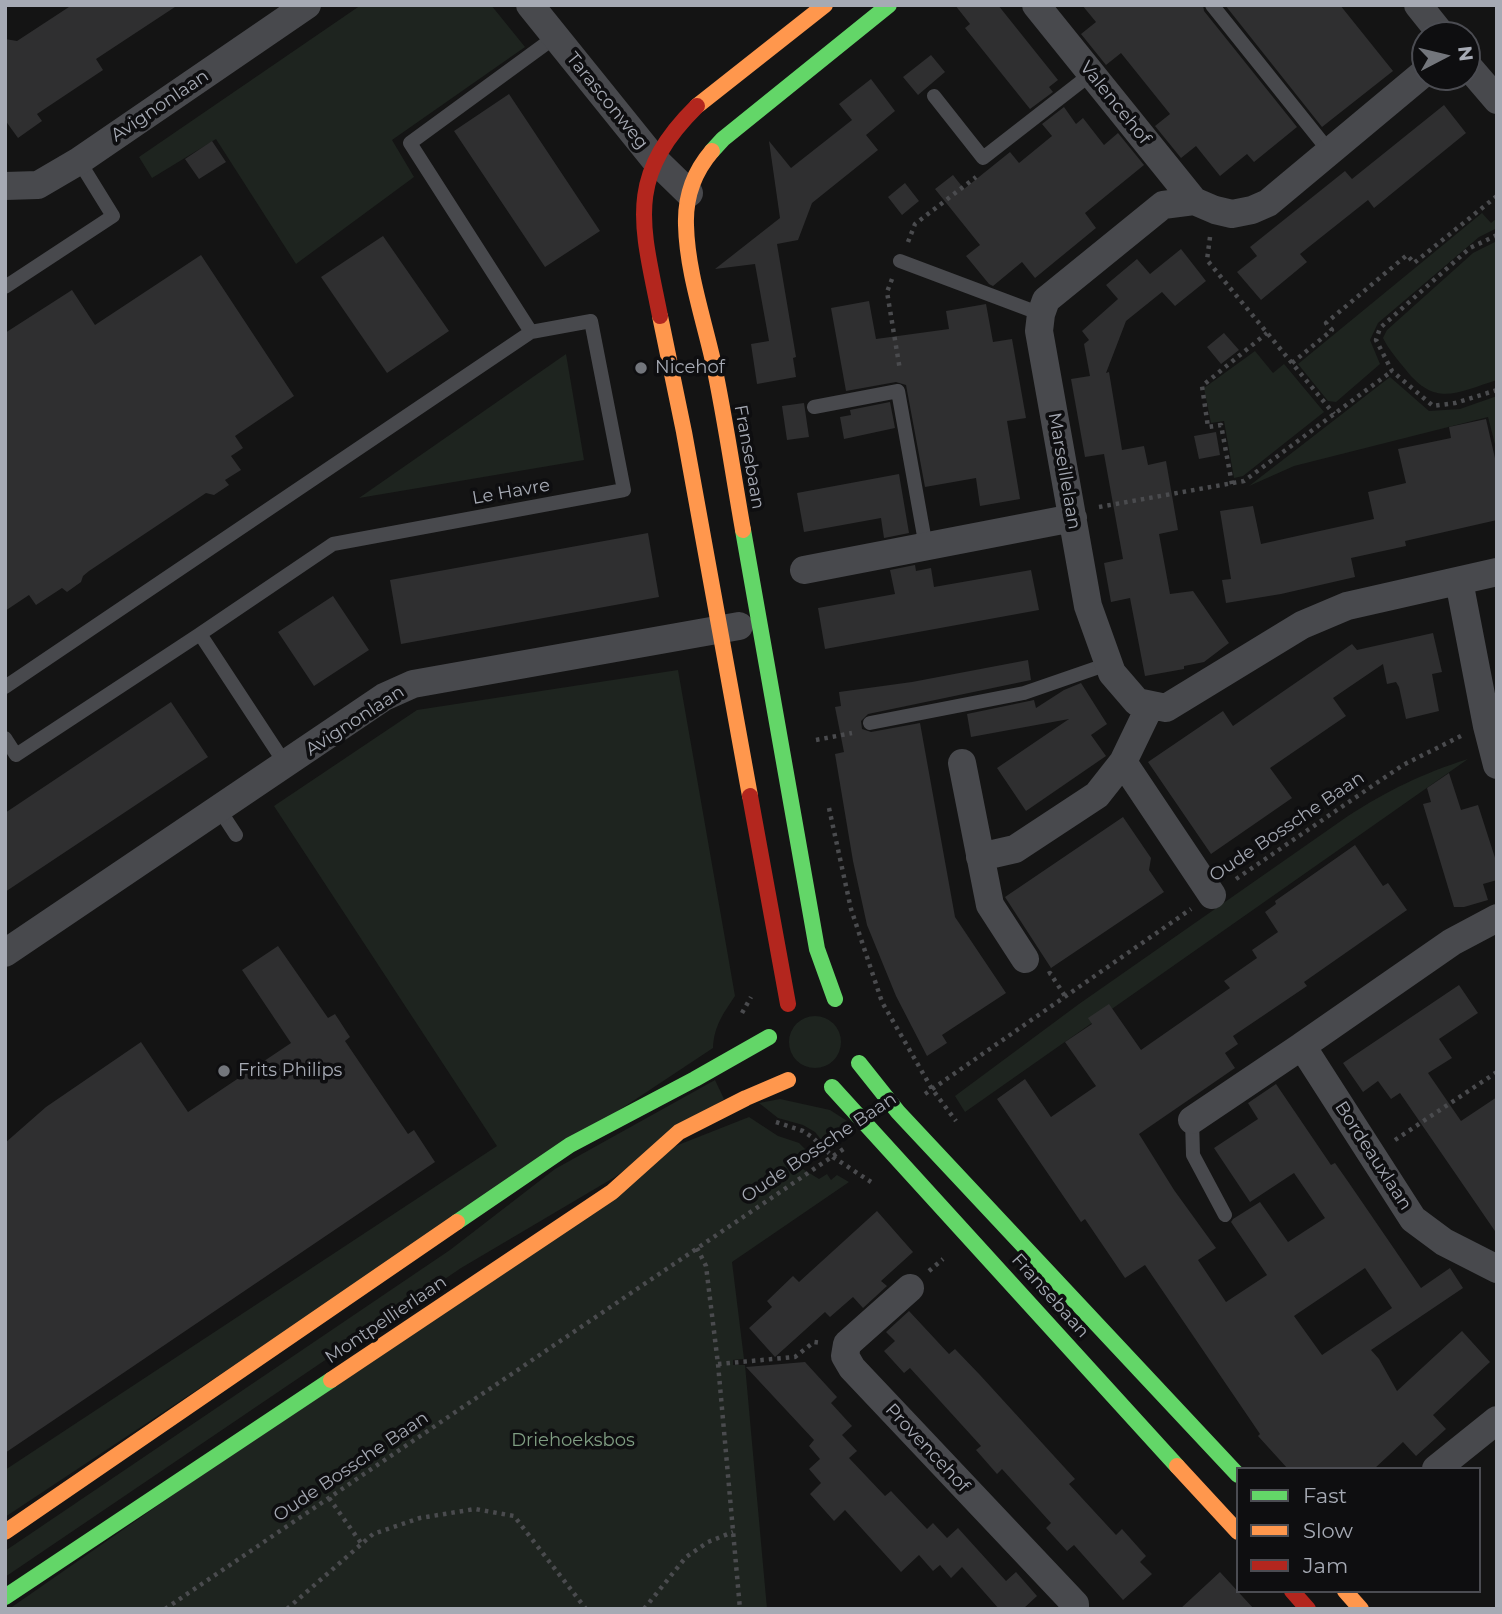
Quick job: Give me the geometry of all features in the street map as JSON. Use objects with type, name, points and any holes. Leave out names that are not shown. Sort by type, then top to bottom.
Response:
[{"type":"street","name":"Avignonlaan","points":[[5,186],[38,185],[79,161],[307,5]]},
{"type":"street","name":"Tarasconweg","points":[[530,5],[654,160],[690,193]]},
{"type":"street","name":"Fransebaan","points":[[825,5],[696,107],[669,135],[654,160],[644,191],[645,229],[719,629],[807,1050],[871,1130],[1236,1530]]},
{"type":"street","name":"Fransebaan","points":[[807,1050],[823,995],[842,1003],[817,948],[713,365],[689,254],[686,223],[690,193],[699,167],[723,139],[889,5]]},
{"type":"street","name":"Valencehof","points":[[1037,5],[1091,74],[1204,206]]},
{"type":"street","points":[[1418,5],[1431,21]]},
{"type":"street","points":[[1481,81],[1497,100]]},
{"type":"street","points":[[1041,314],[1046,300],[1163,205],[1204,206],[1232,214],[1268,203],[1411,84]]},
{"type":"street","name":"Marseillelaan","points":[[1041,314],[1039,331],[1088,606],[1112,673],[1137,702],[1150,706]]},
{"type":"street","points":[[804,570],[1073,515]]},
{"type":"street","points":[[980,857],[1015,849],[1097,795],[1123,762],[1150,706],[1166,708],[1302,625],[1347,606],[1497,572]]},
{"type":"street","points":[[1460,581],[1487,726],[1497,765]]},
{"type":"street","name":"Avignonlaan","points":[[5,953],[384,697],[413,684],[758,623]]},
{"type":"street","points":[[1123,762],[1212,895]]},
{"type":"street","points":[[962,763],[990,905],[1025,958]]},
{"type":"street","points":[[1192,1121],[1452,942],[1497,918]]},
{"type":"street","name":"Bordeauxlaan","points":[[1302,1046],[1413,1219],[1444,1242],[1497,1269]]},
{"type":"street","name":"Fransebaan","points":[[807,1050],[898,1112],[1236,1473]]},
{"type":"street","points":[[5,1532],[570,1145],[642,1105],[731,1061],[807,1050]]},
{"type":"street","name":"Montpellierlaan","points":[[5,1597],[612,1192],[679,1132],[746,1098],[807,1050]]},
{"type":"street","points":[[847,1344],[910,1288]]},
{"type":"street","name":"Provencehof","points":[[847,1344],[845,1356],[852,1368],[1074,1604],[1074,1609]]},
{"type":"street","points":[[1438,1467],[1497,1420]]},
{"type":"street","points":[[1294,1593],[1308,1609]]},
{"type":"lane","points":[[1212,5],[1329,152]]},
{"type":"lane","points":[[531,332],[410,143],[555,37]]},
{"type":"lane","points":[[934,96],[983,158],[1091,74]]},
{"type":"lane","points":[[5,287],[113,216],[79,161]]},
{"type":"lane","points":[[900,261],[1041,314]]},
{"type":"lane","name":"Le Havre","points":[[5,687],[531,332],[591,321],[624,490],[333,544],[16,755],[5,738]]},
{"type":"lane","points":[[814,407],[898,391],[926,547]]},
{"type":"lane","points":[[200,634],[286,765]]},
{"type":"lane","points":[[870,723],[1024,692],[1108,664]]},
{"type":"lane","points":[[219,809],[236,835]]},
{"type":"lane","points":[[1192,1121],[1193,1155],[1225,1215]]},
{"type":"path","points":[[898,391],[901,377],[887,292],[915,224],[977,176],[983,158]]},
{"type":"path","points":[[1292,363],[1332,330],[1326,323],[1407,255],[1414,263],[1497,197]]},
{"type":"path","points":[[1204,206],[1207,260],[1334,414]]},
{"type":"path","points":[[1497,235],[1471,248],[1380,328],[1376,340],[1392,371],[1433,406],[1455,403],[1497,390]]},
{"type":"path","points":[[1232,484],[1220,425],[1208,427],[1202,386],[1267,333]]},
{"type":"path","points":[[1073,515],[1244,481],[1392,371]]},
{"type":"path","points":[[816,740],[861,732],[870,723]]},
{"type":"path","name":"Oude Bossche Baan","points":[[898,1112],[1403,765],[1449,741],[1487,726]]},
{"type":"path","points":[[814,729],[819,753]]},
{"type":"path","points":[[828,805],[851,909],[882,1002],[932,1089]]},
{"type":"path","points":[[1372,1155],[1497,1072]]},
{"type":"path","name":"Oude Bossche Baan","points":[[165,1609],[871,1130]]},
{"type":"path","points":[[697,1248],[706,1266],[718,1363],[740,1609]]},
{"type":"path","points":[[718,1363],[795,1357],[814,1342],[847,1344]]},
{"type":"path","points":[[330,1498],[361,1543]]},
{"type":"path","points":[[287,1609],[373,1534],[398,1524],[452,1511],[475,1509],[514,1516],[586,1609]]},
{"type":"path","points":[[644,1609],[686,1557],[708,1542],[733,1532]]},
{"type":"green space","points":[[361,5],[491,5],[525,47],[392,140],[414,177],[296,264],[216,139],[152,178],[139,157]]},
{"type":"green space","points":[[1482,213],[1491,223],[1497,218],[1497,228],[1479,237],[1378,323],[1370,340],[1380,364],[1336,402],[1328,401],[1298,364]]},
{"type":"green space","points":[[1497,241],[1497,380],[1448,394],[1427,389],[1406,370],[1383,338],[1387,330],[1473,253]]},
{"type":"green space","points":[[1255,351],[1273,373],[1284,364],[1324,412],[1243,476],[1234,478],[1224,421],[1211,423],[1204,388]]},
{"type":"green space","points":[[566,354],[584,460],[359,498]]},
{"type":"green space","points":[[1390,377],[1429,411],[1460,409],[1497,396],[1497,452],[1488,417],[1294,466],[1249,486]]},
{"type":"green space","points":[[678,670],[735,996],[717,1027],[713,1048],[5,1517],[5,1470],[497,1146],[274,806],[417,710]]},
{"type":"green space","points":[[1468,759],[965,1112],[955,1096],[1079,1004],[1348,816],[1406,783]]},
{"type":"green space","points":[[815,1016],[834,1023],[841,1042],[834,1061],[815,1068],[796,1061],[789,1042],[796,1023]]},
{"type":"green space","points":[[715,1080],[724,1099],[615,1177],[461,1268],[5,1577],[5,1551],[450,1250],[555,1169]]},
{"type":"green space","points":[[780,1099],[830,1110],[855,1126],[826,1146],[815,1132],[803,1125],[778,1118],[759,1103]]},
{"type":"green space","name":"Driehoeksbos","points":[[749,1117],[778,1136],[799,1143],[812,1156],[798,1166],[819,1179],[827,1174],[831,1180],[837,1175],[849,1182],[732,1262],[744,1359],[733,1360],[733,1365],[745,1365],[767,1609],[9,1609],[673,1147]]},
{"type":"building","points":[[72,5],[178,5],[96,59],[103,70],[37,114],[42,121],[18,138],[5,120],[5,39],[17,41]]},
{"type":"building","points":[[955,5],[998,5],[1058,80],[1049,87],[1053,92],[1030,109],[965,28],[970,24]]},
{"type":"building","points":[[1082,5],[1203,5],[1204,11],[1297,127],[1254,162],[1247,154],[1220,176],[1196,146],[1181,158],[1155,126],[1170,114],[1121,53],[1106,65],[1081,34],[1096,22]]},
{"type":"building","points":[[1225,5],[1340,5],[1393,71],[1322,127]]},
{"type":"building","points":[[931,55],[945,72],[918,95],[903,77]]},
{"type":"building","points":[[871,79],[895,111],[866,135],[878,150],[812,203],[798,240],[777,244],[796,357],[793,358],[796,377],[757,384],[751,344],[769,341],[755,264],[715,269],[780,218],[769,141],[791,168],[852,120],[839,104]]},
{"type":"building","points":[[509,94],[600,231],[545,267],[454,131]]},
{"type":"building","points":[[1444,105],[1466,133],[1374,208],[1368,200],[1300,254],[1307,262],[1261,300],[1237,272],[1257,256],[1250,247],[1345,171],[1352,179]]},
{"type":"building","points":[[1064,107],[1076,124],[1083,118],[1104,145],[1118,133],[1144,165],[1085,213],[1096,228],[1035,278],[1022,262],[993,286],[966,256],[980,245],[935,189],[953,175],[964,189],[1010,152],[1019,163],[1052,136],[1042,124]]},
{"type":"building","points":[[212,141],[226,162],[199,179],[185,159]]},
{"type":"building","points":[[905,183],[919,201],[902,215],[888,197]]},
{"type":"building","points":[[383,236],[449,331],[387,373],[321,277]]},
{"type":"building","points":[[1181,249],[1206,281],[1175,306],[1162,292],[1126,321],[1106,373],[1109,372],[1122,450],[1144,446],[1148,465],[1166,461],[1178,530],[1159,534],[1170,594],[1193,591],[1229,643],[1204,662],[1184,666],[1184,669],[1145,676],[1130,598],[1111,602],[1104,563],[1123,559],[1104,454],[1085,457],[1071,379],[1090,376],[1084,344],[1089,340],[1082,331],[1118,299],[1106,285],[1137,259],[1150,274]]},
{"type":"building","points":[[201,255],[294,396],[235,436],[243,448],[231,456],[241,470],[225,480],[229,485],[214,495],[206,493],[89,571],[81,582],[67,592],[62,588],[36,605],[29,595],[5,611],[5,333],[72,290],[95,325]]},
{"type":"building","points":[[869,301],[876,339],[949,329],[946,311],[986,304],[993,342],[1012,339],[1026,418],[1007,421],[1020,499],[980,506],[976,478],[925,487],[906,385],[896,382],[846,391],[831,308]]},
{"type":"building","points":[[1224,333],[1239,350],[1221,364],[1207,347]]},
{"type":"building","points":[[890,402],[895,428],[844,439],[840,417],[851,415],[850,410]]},
{"type":"building","points":[[804,403],[809,437],[787,440],[782,406]]},
{"type":"building","points":[[1486,419],[1497,467],[1497,520],[1405,541],[1406,546],[1351,558],[1355,577],[1226,603],[1222,580],[1231,579],[1220,511],[1253,506],[1261,544],[1374,519],[1368,492],[1406,483],[1398,449],[1451,438],[1449,427]]},
{"type":"building","points":[[1216,432],[1220,455],[1199,459],[1194,436]]},
{"type":"building","points":[[899,474],[909,533],[884,538],[881,518],[804,532],[797,493]]},
{"type":"building","points":[[648,533],[659,597],[401,644],[390,580]]},
{"type":"building","points":[[915,565],[916,571],[931,568],[934,587],[1031,570],[1039,610],[825,649],[818,608],[895,594],[890,570]]},
{"type":"building","points":[[333,596],[369,650],[314,686],[278,632]]},
{"type":"building","points":[[1433,633],[1442,672],[1432,674],[1439,711],[1406,719],[1399,687],[1396,682],[1387,684],[1383,664],[1333,698],[1346,716],[1270,768],[1292,798],[1211,854],[1148,762],[1223,711],[1233,726],[1352,644],[1357,650]]},
{"type":"building","points":[[1028,660],[1031,680],[868,714],[861,721],[862,729],[871,732],[920,723],[955,917],[1006,993],[942,1035],[947,1043],[927,1056],[896,996],[867,925],[835,754],[844,752],[835,707],[841,706],[839,692],[912,682]]},
{"type":"building","points":[[1081,683],[1107,724],[1091,735],[1106,756],[1026,811],[997,768],[1069,719],[971,737],[967,714],[1034,700],[1036,708],[1064,690]]},
{"type":"building","points":[[171,702],[208,757],[5,892],[5,813]]},
{"type":"building","points":[[1449,773],[1461,810],[1478,805],[1497,864],[1497,880],[1483,884],[1488,900],[1464,907],[1454,907],[1423,804],[1431,802],[1427,788]]},
{"type":"building","points":[[1123,817],[1151,858],[1149,870],[1164,892],[1051,968],[1005,897]]},
{"type":"building","points":[[1355,845],[1383,886],[1388,883],[1407,910],[1304,982],[1307,986],[1233,1036],[1238,1044],[1225,1053],[1235,1068],[1139,1134],[1174,1190],[1216,1248],[1198,1260],[1226,1302],[1267,1275],[1231,1222],[1233,1219],[1260,1202],[1288,1242],[1325,1218],[1294,1173],[1250,1202],[1214,1148],[1258,1119],[1248,1103],[1276,1084],[1331,1165],[1335,1163],[1421,1288],[1450,1268],[1463,1288],[1371,1350],[1397,1391],[1462,1331],[1490,1362],[1433,1415],[1446,1429],[1416,1456],[1403,1442],[1376,1467],[1286,1467],[1258,1436],[1260,1434],[1145,1265],[1125,1278],[1085,1219],[1081,1222],[997,1099],[1025,1079],[1051,1117],[1096,1086],[1065,1042],[1092,1024],[1088,1018],[1109,1004],[1141,1050],[1230,988],[1224,981],[1257,958],[1252,950],[1278,932],[1265,912],[1276,904],[1275,901]],"holes":[[[1365,1268],[1392,1308],[1322,1355],[1294,1316]]]},
{"type":"building","points":[[278,946],[328,1018],[335,1014],[350,1037],[345,1041],[408,1134],[414,1130],[435,1162],[5,1453],[5,1143],[46,1107],[141,1042],[188,1112],[291,1043],[242,970]]},
{"type":"building","points":[[1459,985],[1478,1013],[1439,1039],[1452,1058],[1428,1073],[1461,1121],[1497,1097],[1497,1234],[1400,1093],[1391,1099],[1378,1081],[1363,1092],[1343,1063]]},
{"type":"building","points":[[877,1211],[913,1252],[881,1281],[887,1286],[863,1308],[853,1297],[830,1317],[825,1312],[775,1357],[749,1328],[772,1307],[767,1301],[793,1276],[799,1282]]},
{"type":"building","points":[[909,1311],[949,1354],[955,1349],[980,1375],[1075,1479],[1069,1484],[1116,1535],[1122,1529],[1146,1556],[1140,1562],[1152,1574],[1123,1600],[1074,1545],[1067,1551],[1046,1528],[1051,1523],[1002,1469],[997,1474],[976,1450],[981,1446],[910,1368],[904,1373],[884,1351],[895,1341],[886,1332]]},
{"type":"building","points":[[805,1362],[837,1397],[831,1403],[852,1426],[842,1435],[857,1451],[849,1458],[885,1496],[891,1491],[927,1529],[933,1523],[947,1538],[958,1528],[1006,1581],[1016,1572],[1037,1596],[1023,1609],[999,1609],[962,1567],[951,1578],[940,1565],[933,1571],[919,1555],[901,1572],[845,1510],[834,1521],[810,1494],[821,1483],[809,1469],[820,1459],[809,1446],[814,1440],[746,1367]]},
{"type":"building","points":[[1220,1572],[1236,1589],[1236,1593],[1239,1593],[1254,1609],[1180,1609]]},
{"type":"traffic: fast","points":[[712,151],[723,139],[889,5]]},
{"type":"traffic: fast","points":[[743,530],[817,949],[835,999]]},
{"type":"traffic: fast","points":[[457,1222],[570,1145],[769,1037]]},
{"type":"traffic: fast","points":[[859,1063],[898,1112],[1236,1473]]},
{"type":"traffic: fast","points":[[832,1087],[1177,1466]]},
{"type":"traffic: fast","points":[[5,1597],[331,1380]]},
{"type":"traffic: slow","points":[[697,106],[825,5]]},
{"type":"traffic: slow","points":[[712,151],[700,167],[689,194],[686,214],[687,242],[692,276],[713,361],[743,530]]},
{"type":"traffic: slow","points":[[660,316],[684,432],[750,796]]},
{"type":"traffic: slow","points":[[331,1380],[612,1192],[679,1132],[788,1080]]},
{"type":"traffic: slow","points":[[5,1532],[457,1222]]},
{"type":"traffic: slow","points":[[1177,1466],[1236,1530]]},
{"type":"traffic: slow","points":[[1347,1593],[1361,1609]]},
{"type":"traffic: jam","points":[[660,316],[645,229],[644,204],[648,180],[658,156],[674,132],[697,106]]},
{"type":"traffic: jam","points":[[750,796],[788,1004]]},
{"type":"traffic: jam","points":[[1294,1593],[1308,1609]]},
{"type":"place","name":"Nicehof","points":[[641,368]]},
{"type":"place","name":"Frits Philips","points":[[224,1071]]}]
